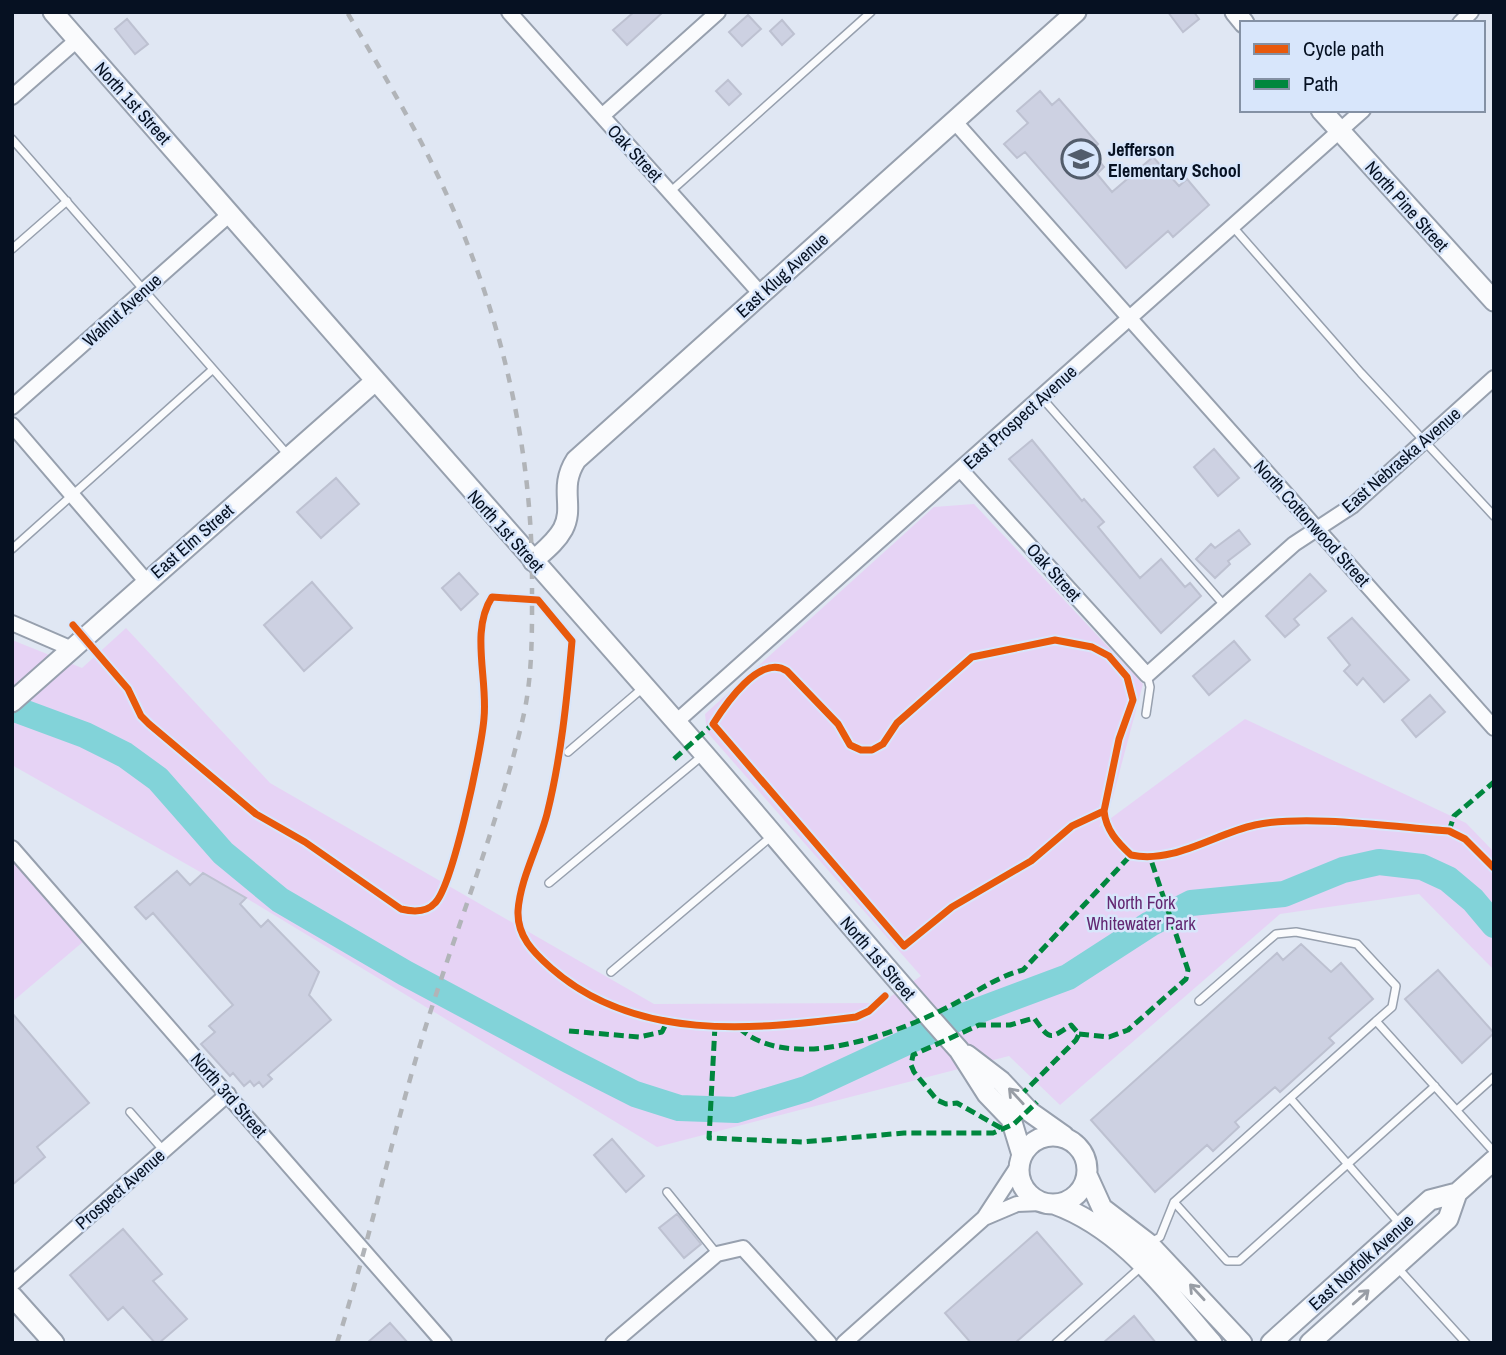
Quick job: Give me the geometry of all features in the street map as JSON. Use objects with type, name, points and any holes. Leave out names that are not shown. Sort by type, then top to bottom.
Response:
[{"type":"main road","name":"North 1st Street","points":[[52,12],[231,213],[374,382],[774,834],[959,1050],[987,1094],[1011,1119],[1020,1160]]},
{"type":"main road","name":"East Klug Avenue","points":[[533,561],[564,527],[567,513],[565,486],[568,473],[576,460],[1076,12]]},
{"type":"main road","name":"North Pine Street","points":[[1323,112],[1494,301]]},
{"type":"main road","name":"East Elm Street","points":[[17,698],[146,581],[374,382]]},
{"type":"main road","name":"North 1st Street","points":[[959,1050],[1001,1081],[1037,1118],[1068,1139]]},
{"type":"main road","points":[[1212,1343],[1115,1236],[1075,1212],[1048,1203],[1024,1188],[1020,1160],[1037,1139],[1047,1136],[1068,1139],[1083,1154],[1087,1175],[1102,1208],[1149,1244],[1242,1343]]},
{"type":"main road","name":"East Norfolk Avenue","points":[[1310,1343],[1448,1219],[1457,1194],[1494,1160]]},
{"type":"main road","points":[[1048,1203],[1076,1195],[1087,1175]]},
{"type":"main road","name":"East Norfolk Avenue","points":[[1271,1343],[1430,1199],[1457,1194]]},
{"type":"main road","points":[[14,1297],[54,1343]]},
{"type":"street","name":"Oak Street","points":[[509,12],[761,293]]},
{"type":"street","points":[[602,116],[718,12]]},
{"type":"street","points":[[12,97],[77,40]]},
{"type":"street","name":"East Prospect Avenue","points":[[676,722],[1361,112]]},
{"type":"street","name":"North Cottonwood Street","points":[[955,122],[1128,320],[1318,528],[1494,728]]},
{"type":"street","name":"Walnut Avenue","points":[[12,407],[231,213]]},
{"type":"street","name":"East Nebraska Avenue","points":[[1147,675],[1294,544],[1352,506],[1494,379]]},
{"type":"street","points":[[12,425],[146,581]]},
{"type":"street","name":"Oak Street","points":[[961,470],[1147,675]]},
{"type":"street","points":[[12,622],[72,649]]},
{"type":"street","name":"North 3rd Street","points":[[12,848],[444,1343]]},
{"type":"street","name":"Prospect Avenue","points":[[14,1297],[164,1151],[228,1094]]},
{"type":"street","points":[[844,1343],[984,1218],[1020,1160]]},
{"type":"street","points":[[984,1218],[1017,1205],[1048,1203]]},
{"type":"street","points":[[619,1341],[718,1254],[743,1248],[829,1343]]},
{"type":"lane","points":[[671,191],[871,12]]},
{"type":"lane","points":[[12,139],[289,456]]},
{"type":"lane","points":[[12,249],[68,201]]},
{"type":"lane","points":[[1233,227],[1361,373],[1494,516]]},
{"type":"lane","points":[[12,548],[212,370]]},
{"type":"lane","points":[[1042,398],[1224,605]]},
{"type":"lane","points":[[1146,714],[1150,687],[1147,675]]},
{"type":"lane","points":[[568,752],[644,686]]},
{"type":"lane","points":[[549,883],[704,754]]},
{"type":"lane","points":[[611,972],[774,834]]},
{"type":"lane","points":[[1149,1244],[1160,1237],[1174,1202],[1392,1007],[1396,986],[1357,944],[1296,932],[1276,934],[1199,1001]]},
{"type":"lane","points":[[1377,1021],[1494,1152]]},
{"type":"lane","points":[[1457,1110],[1494,1077]]},
{"type":"lane","points":[[1174,1202],[1227,1261],[1239,1261],[1435,1086]]},
{"type":"lane","points":[[1290,1098],[1401,1225]]},
{"type":"lane","points":[[130,1112],[164,1151]]},
{"type":"lane","points":[[667,1192],[718,1254]]},
{"type":"lane","points":[[1056,1343],[1143,1265]]},
{"type":"lane","points":[[1395,1266],[1466,1343]]},
{"type":"green space","name":"North Fork Whitewater Park","points":[[974,504],[1143,684],[1112,800],[1099,827],[1245,719],[1466,823],[1494,852],[1494,970],[1419,894],[1280,914],[1060,1105],[1009,1056],[657,1147],[246,898],[12,765],[12,640],[82,668],[126,628],[270,783],[654,1004],[881,1003],[921,976],[707,732],[705,714],[934,507]]},
{"type":"green space","points":[[12,860],[84,941],[12,1002]]},
{"type":"building","points":[[634,12],[663,12],[627,45],[613,30]]},
{"type":"building","points":[[1168,12],[1194,12],[1199,19],[1183,32]]},
{"type":"building","points":[[748,15],[761,29],[742,46],[729,32]]},
{"type":"building","points":[[127,19],[148,44],[135,54],[115,29]]},
{"type":"building","points":[[782,20],[794,34],[782,45],[770,31]]},
{"type":"building","points":[[728,80],[741,94],[729,105],[716,91]]},
{"type":"building","points":[[1040,91],[1052,105],[1059,99],[1098,144],[1091,151],[1104,167],[1097,174],[1112,192],[1153,157],[1179,186],[1187,179],[1209,205],[1173,237],[1168,231],[1126,268],[1025,152],[1017,158],[1004,144],[1028,123],[1017,111]]},
{"type":"building","points":[[1032,440],[1082,501],[1084,499],[1104,522],[1098,527],[1140,578],[1161,559],[1185,587],[1190,583],[1201,596],[1161,633],[1009,459]]},
{"type":"building","points":[[1214,449],[1239,478],[1218,496],[1194,467]]},
{"type":"building","points":[[336,478],[359,504],[321,538],[297,512]]},
{"type":"building","points":[[1239,530],[1250,544],[1228,561],[1230,564],[1215,578],[1196,559],[1211,544],[1215,548]]},
{"type":"building","points":[[459,573],[478,594],[461,610],[442,588]]},
{"type":"building","points":[[1310,574],[1326,591],[1294,619],[1299,625],[1285,637],[1266,616]]},
{"type":"building","points":[[312,582],[352,628],[304,671],[264,625]]},
{"type":"building","points":[[1352,618],[1409,680],[1384,702],[1363,678],[1357,685],[1344,671],[1350,665],[1328,638]]},
{"type":"building","points":[[1234,641],[1250,660],[1209,695],[1193,676]]},
{"type":"building","points":[[1430,695],[1445,712],[1416,737],[1402,720]]},
{"type":"building","points":[[177,871],[190,885],[203,873],[246,898],[240,904],[261,927],[268,920],[319,972],[309,995],[331,1020],[268,1075],[272,1079],[263,1087],[259,1082],[254,1086],[250,1081],[244,1086],[233,1073],[230,1076],[201,1044],[215,1032],[209,1026],[233,1005],[153,913],[146,919],[135,907]]},
{"type":"building","points":[[1301,944],[1331,972],[1341,963],[1373,999],[1329,1038],[1334,1043],[1280,1092],[1275,1087],[1235,1122],[1239,1127],[1213,1151],[1207,1145],[1155,1192],[1091,1120],[1277,953],[1283,960]]},
{"type":"building","points":[[1438,970],[1494,1033],[1462,1063],[1405,999]]},
{"type":"building","points":[[12,1013],[89,1103],[37,1147],[45,1157],[12,1185]]},
{"type":"building","points":[[612,1139],[644,1176],[626,1192],[594,1155]]},
{"type":"building","points":[[677,1214],[701,1244],[684,1258],[659,1228]]},
{"type":"building","points":[[123,1229],[162,1274],[153,1281],[187,1319],[159,1343],[155,1343],[123,1307],[108,1320],[70,1275]]},
{"type":"building","points":[[1037,1232],[1082,1284],[1015,1343],[971,1343],[945,1313]]},
{"type":"building","points":[[1134,1316],[1156,1343],[1103,1343]]},
{"type":"building","points":[[390,1323],[408,1343],[367,1343]]},
{"type":"waterway","points":[[12,708],[85,735],[125,755],[158,779],[223,853],[280,900],[405,973],[570,1061],[635,1094],[679,1108],[736,1110],[806,1089],[961,1017],[1068,977],[1150,924],[1191,903],[1284,894],[1343,870],[1379,862],[1422,867],[1448,879],[1473,900],[1494,925]]},
{"type":"railway","points":[[337,1343],[424,1032],[490,836],[513,757],[529,685],[532,618],[531,532],[526,480],[519,428],[495,325],[479,275],[439,178],[347,12]]},
{"type":"marked path","points":[[674,759],[713,724]]},
{"type":"marked path","points":[[1449,831],[1454,816],[1494,782]]},
{"type":"marked path","points":[[739,1028],[761,1042],[787,1048],[815,1049],[875,1037],[929,1016],[995,981],[1023,970],[1131,855]]},
{"type":"marked path","points":[[1079,1034],[1109,1037],[1128,1030],[1186,979],[1188,970],[1150,857]]},
{"type":"marked path","points":[[1001,1128],[957,1103],[946,1104],[937,1100],[914,1072],[911,1065],[913,1055],[979,1025],[1010,1025],[1034,1018],[1050,1035],[1071,1025],[1079,1034],[1076,1040],[1024,1092]]},
{"type":"marked path","points":[[569,1031],[639,1037],[662,1032],[667,1022]]},
{"type":"marked path","points":[[715,1026],[709,1138],[802,1142],[904,1133],[993,1133],[1014,1124],[1037,1102]]},
{"type":"cycle path","points":[[73,625],[128,689],[141,716],[256,814],[305,842],[401,909],[419,911],[428,909],[435,903],[442,891],[458,844],[472,785],[484,718],[481,640],[486,610],[492,597],[538,600],[572,641],[563,728],[552,793],[544,826],[519,899],[520,928],[532,950],[584,992],[619,1009],[696,1025],[736,1027],[856,1017],[869,1011],[885,996]]},
{"type":"cycle path","points":[[1104,811],[1072,826],[1031,861],[952,907],[904,946],[713,724],[744,684],[766,669],[777,667],[787,671],[838,724],[850,745],[861,750],[872,750],[883,744],[897,723],[972,657],[1055,640],[1092,647],[1109,656],[1127,677],[1133,700],[1119,739],[1104,811],[1113,835],[1131,855],[1147,857],[1178,852],[1255,825],[1325,821],[1449,831],[1465,839],[1494,868]]},
{"type":"place","name":"Jefferson Elementary School","points":[[1081,159]]}]
